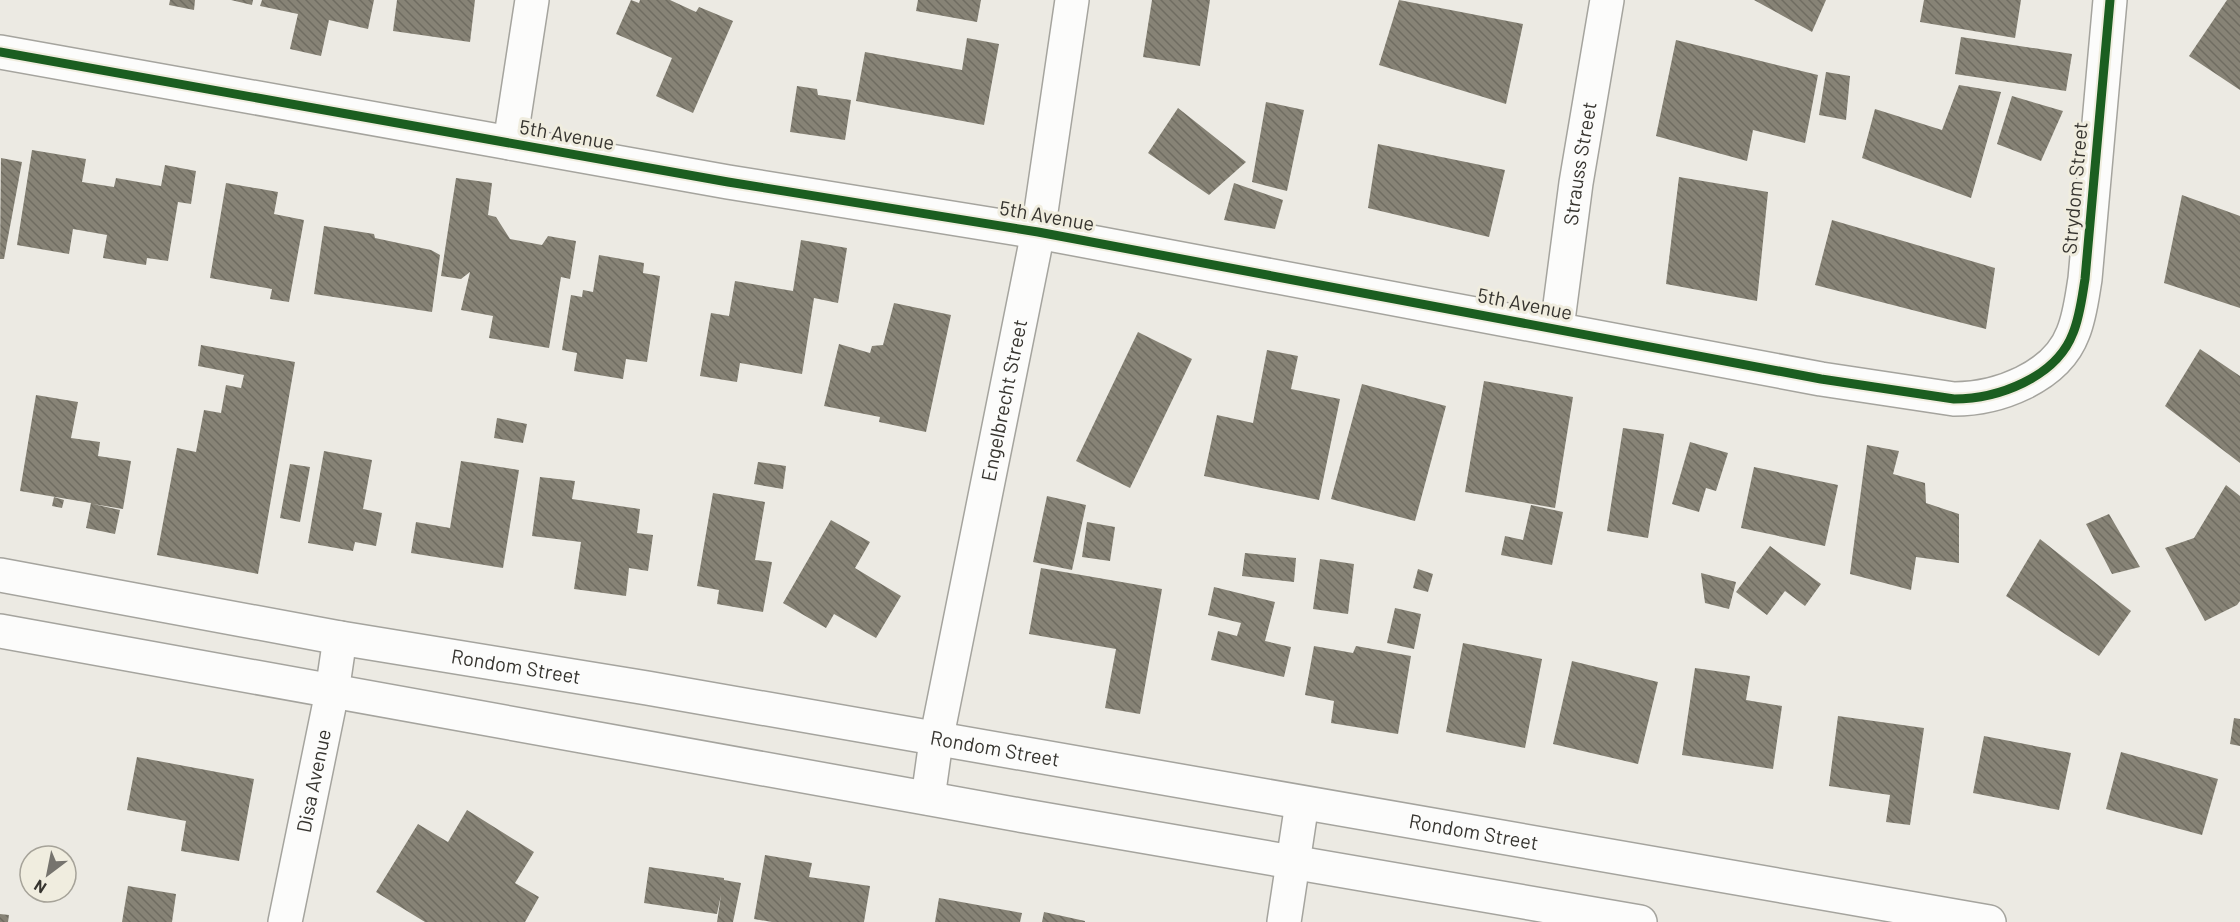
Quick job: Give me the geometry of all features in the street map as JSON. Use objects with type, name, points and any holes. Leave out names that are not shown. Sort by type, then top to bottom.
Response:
[{"type":"street","points":[[510,144],[532,0]]},
{"type":"street","name":"Engelbrecht Street","points":[[928,798],[936,741],[1038,232],[1071,0]]},
{"type":"street","name":"Strauss Street","points":[[1557,328],[1576,183],[1607,0]]},
{"type":"street","name":"Strydom Street","points":[[2046,368],[2062,352],[2073,335],[2082,303],[2110,0]]},
{"type":"street","name":"5th Avenue","points":[[0,52],[34,60],[510,144],[1038,232],[1821,379],[1954,399],[1974,399],[1994,395],[2022,383],[2046,368]]},
{"type":"street","name":"Rondom Street","points":[[0,575],[340,638],[658,690],[936,741],[1989,922]]},
{"type":"street","points":[[0,631],[1293,863],[1640,922]]},
{"type":"street","name":"Disa Avenue","points":[[285,922],[332,692],[340,638]]},
{"type":"street","points":[[1284,922],[1302,803]]},
{"type":"building","points":[[170,0],[195,0],[194,10],[169,5]]},
{"type":"building","points":[[231,0],[253,0],[252,5]]},
{"type":"building","points":[[262,0],[374,0],[368,29],[329,20],[321,56],[290,49],[298,14],[260,6]]},
{"type":"building","points":[[397,0],[475,0],[470,42],[393,31]]},
{"type":"building","points":[[631,0],[639,3],[640,0],[670,0],[696,12],[699,7],[733,21],[693,113],[656,96],[672,58],[616,34]]},
{"type":"building","points":[[918,0],[981,0],[977,22],[916,11]]},
{"type":"building","points":[[1152,0],[1210,0],[1200,66],[1143,57]]},
{"type":"building","points":[[1399,0],[1523,24],[1506,104],[1379,65]]},
{"type":"building","points":[[1754,0],[1826,0],[1812,32]]},
{"type":"building","points":[[1924,0],[2021,0],[2015,38],[1920,22]]},
{"type":"building","points":[[2227,0],[2240,0],[2240,90],[2189,56]]},
{"type":"building","points":[[1961,37],[2072,54],[2066,91],[1955,74]]},
{"type":"building","points":[[967,38],[999,44],[984,125],[856,101],[865,52],[962,70]]},
{"type":"building","points":[[1676,40],[1818,75],[1805,143],[1753,130],[1747,161],[1656,136]]},
{"type":"building","points":[[1826,72],[1850,76],[1846,120],[1819,115]]},
{"type":"building","points":[[1959,85],[2001,92],[1971,198],[1862,158],[1875,109],[1942,130]]},
{"type":"building","points":[[797,86],[817,89],[818,95],[851,100],[845,140],[790,132]]},
{"type":"building","points":[[2012,96],[2063,111],[2041,161],[1997,144]]},
{"type":"building","points":[[1266,102],[1304,110],[1287,191],[1252,182]]},
{"type":"building","points":[[1178,108],[1246,162],[1209,195],[1148,153]]},
{"type":"building","points":[[1378,144],[1505,170],[1489,237],[1368,208]]},
{"type":"building","points":[[32,150],[86,159],[82,182],[114,187],[116,178],[161,186],[165,165],[196,171],[191,204],[178,202],[168,261],[147,258],[146,265],[103,258],[107,235],[73,229],[69,254],[17,245]]},
{"type":"building","points":[[1,158],[22,162],[4,259],[0,259]]},
{"type":"building","points":[[1679,177],[1768,192],[1757,301],[1666,284]]},
{"type":"building","points":[[456,178],[492,183],[488,215],[496,217],[510,239],[542,245],[548,236],[576,241],[570,279],[561,277],[549,348],[489,338],[493,316],[461,310],[470,272],[461,279],[441,276]]},
{"type":"building","points":[[226,183],[278,192],[274,214],[304,220],[289,302],[270,299],[272,289],[210,278]]},
{"type":"building","points":[[1234,183],[1283,200],[1275,229],[1224,220]]},
{"type":"building","points":[[2182,195],[2240,216],[2240,308],[2164,283]]},
{"type":"building","points":[[1832,220],[1995,268],[1986,329],[1815,285]]},
{"type":"building","points":[[324,226],[374,234],[375,238],[431,250],[440,255],[432,312],[314,294]]},
{"type":"building","points":[[801,240],[847,248],[838,303],[814,298],[802,374],[740,363],[737,382],[700,376],[711,313],[729,316],[735,281],[793,291]]},
{"type":"building","points":[[599,255],[644,263],[643,273],[660,276],[647,362],[626,359],[623,379],[574,371],[577,353],[562,350],[571,295],[582,297],[583,290],[593,292]]},
{"type":"building","points":[[894,303],[951,315],[926,432],[879,422],[880,417],[824,406],[839,344],[870,353],[872,346],[883,345]]},
{"type":"building","points":[[1138,332],[1192,359],[1130,488],[1076,461]]},
{"type":"building","points":[[201,345],[295,362],[258,574],[157,555],[177,448],[196,452],[204,410],[221,413],[226,385],[241,388],[244,375],[198,366]]},
{"type":"building","points":[[2200,349],[2240,376],[2240,463],[2165,406]]},
{"type":"building","points":[[1267,350],[1298,356],[1291,389],[1340,399],[1319,500],[1204,476],[1217,415],[1253,423]]},
{"type":"building","points":[[1484,381],[1573,397],[1555,508],[1465,492]]},
{"type":"building","points":[[1362,384],[1446,406],[1415,521],[1331,499]]},
{"type":"building","points":[[36,395],[78,402],[71,438],[100,442],[98,456],[131,461],[123,509],[93,504],[120,510],[115,534],[86,528],[91,503],[20,491]]},
{"type":"building","points":[[497,418],[527,424],[523,443],[494,438]]},
{"type":"building","points":[[1623,428],[1664,434],[1648,538],[1607,531]]},
{"type":"building","points":[[1690,442],[1728,453],[1716,491],[1706,488],[1699,512],[1672,504]]},
{"type":"building","points":[[1867,445],[1899,451],[1893,474],[1925,483],[1926,503],[1959,514],[1959,563],[1916,557],[1911,590],[1850,574]]},
{"type":"building","points":[[324,451],[372,460],[363,509],[382,513],[376,546],[355,542],[353,551],[308,543]]},
{"type":"building","points":[[461,461],[519,470],[503,568],[411,553],[416,522],[450,528]]},
{"type":"building","points":[[758,462],[786,466],[783,489],[754,484]]},
{"type":"building","points":[[290,464],[310,467],[300,522],[280,518]]},
{"type":"building","points":[[1754,467],[1838,485],[1825,546],[1741,528]]},
{"type":"building","points":[[540,477],[575,481],[572,499],[640,509],[637,533],[653,535],[648,571],[629,568],[626,596],[574,589],[581,542],[532,536]]},
{"type":"building","points":[[2226,485],[2240,496],[2240,601],[2237,605],[2205,621],[2165,548],[2194,538]]},
{"type":"building","points":[[713,493],[765,502],[755,560],[772,562],[763,612],[717,604],[719,590],[697,586]]},
{"type":"building","points":[[1047,496],[1086,505],[1072,570],[1033,562]]},
{"type":"building","points":[[54,497],[64,500],[62,508],[52,506]]},
{"type":"building","points":[[1531,505],[1563,512],[1552,565],[1501,555],[1505,536],[1523,540]]},
{"type":"building","points":[[2109,514],[2140,567],[2112,574],[2086,524]]},
{"type":"building","points":[[831,520],[870,542],[855,568],[901,596],[876,638],[834,614],[826,628],[783,603]]},
{"type":"building","points":[[1087,522],[1115,527],[1110,561],[1082,557]]},
{"type":"building","points":[[2040,539],[2131,611],[2099,656],[2006,596]]},
{"type":"building","points":[[1770,546],[1821,584],[1805,606],[1785,591],[1767,615],[1736,592]]},
{"type":"building","points":[[1245,553],[1296,558],[1294,582],[1242,576]]},
{"type":"building","points":[[1320,559],[1354,564],[1348,614],[1313,609]]},
{"type":"building","points":[[1041,568],[1162,589],[1140,714],[1105,708],[1116,649],[1029,634]]},
{"type":"building","points":[[1418,569],[1433,574],[1428,592],[1413,588]]},
{"type":"building","points":[[1701,573],[1736,582],[1729,609],[1705,603]]},
{"type":"building","points":[[1214,587],[1275,602],[1265,641],[1291,647],[1284,677],[1211,660],[1218,631],[1237,636],[1241,623],[1208,615]]},
{"type":"building","points":[[1395,608],[1421,614],[1414,649],[1387,643]]},
{"type":"building","points":[[1463,643],[1542,659],[1525,748],[1446,732]]},
{"type":"building","points":[[1314,646],[1353,653],[1356,646],[1411,656],[1398,734],[1331,723],[1334,701],[1305,695]]},
{"type":"building","points":[[1572,661],[1658,682],[1638,764],[1553,744]]},
{"type":"building","points":[[1695,668],[1750,676],[1746,700],[1782,706],[1773,769],[1682,755]]},
{"type":"building","points":[[1838,716],[1924,728],[1910,825],[1886,822],[1890,795],[1829,786]]},
{"type":"building","points":[[2234,718],[2240,719],[2240,746],[2230,744]]},
{"type":"building","points":[[1984,736],[2071,753],[2059,810],[1973,793]]},
{"type":"building","points":[[2121,752],[2218,779],[2202,835],[2106,809]]},
{"type":"building","points":[[137,757],[254,779],[239,861],[181,851],[186,821],[127,810]]},
{"type":"building","points":[[467,810],[534,852],[515,883],[539,897],[525,922],[425,922],[376,892],[418,824],[448,842]]},
{"type":"building","points":[[765,855],[812,863],[809,877],[870,886],[864,922],[772,922],[754,919]]},
{"type":"building","points":[[649,867],[724,878],[724,880],[741,883],[733,922],[717,922],[721,895],[717,914],[644,903]]},
{"type":"building","points":[[128,886],[176,894],[172,922],[122,922]]},
{"type":"building","points":[[939,898],[1022,913],[1020,922],[935,922]]},
{"type":"building","points":[[1044,912],[1085,921],[1085,922],[1042,922]]},
{"type":"building","points":[[0,914],[9,915],[8,922],[0,922]]},
{"type":"cycle path","points":[[0,52],[728,182],[1038,232],[1821,379],[1954,399],[1988,395],[2023,383],[2039,374],[2053,362],[2065,349],[2073,333],[2085,279],[2110,0]]}]
